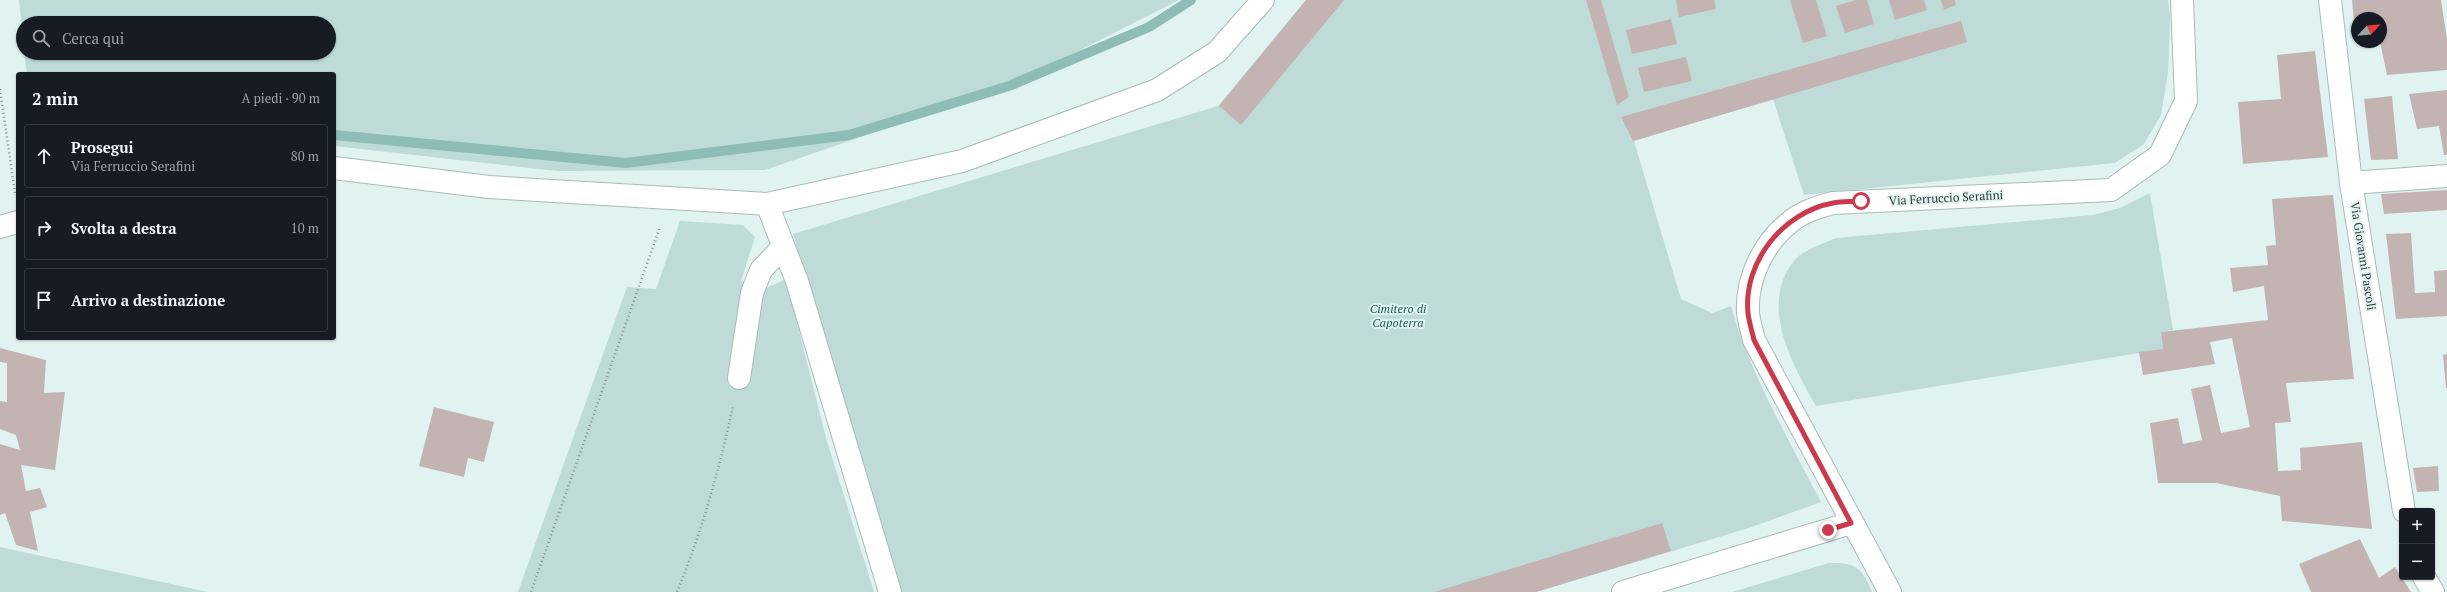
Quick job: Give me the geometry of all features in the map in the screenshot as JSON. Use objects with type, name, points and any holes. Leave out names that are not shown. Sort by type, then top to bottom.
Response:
[{"type":"street","points":[[336,168],[489,187],[767,204],[962,161],[1157,90],[1217,52],[1263,0]]},
{"type":"street","name":"Via Ferruccio Serafini","points":[[1890,592],[1851,523],[1754,340],[1748,313],[1750,287],[1758,262],[1772,240],[1789,222],[1810,210],[1834,202],[2111,190],[2160,155],[2186,101],[2182,0]]},
{"type":"street","name":"Via Giovanni Pascoli","points":[[2330,0],[2351,183],[2404,508]]},
{"type":"street","points":[[2351,183],[2447,176]]},
{"type":"street","points":[[767,204],[797,281],[890,592]]},
{"type":"street","points":[[0,227],[16,223]]},
{"type":"street","points":[[739,378],[752,292],[762,270],[783,247]]},
{"type":"street","points":[[1623,592],[1851,523]]},
{"type":"street","points":[[2426,580],[2433,592]]},
{"type":"path","points":[[0,89],[16,196]]},
{"type":"path","points":[[531,592],[671,198]]},
{"type":"path","points":[[677,592],[694,552],[722,454],[739,378]]},
{"type":"green space","points":[[19,0],[1179,0],[1009,86],[765,170],[557,171],[336,146],[336,72],[27,72],[25,60],[336,60],[336,16],[21,16]]},
{"type":"green space","name":"Cimitero di Capoterra","points":[[1306,0],[2168,0],[2170,16],[2168,73],[2161,115],[2144,144],[2115,163],[1804,195],[1773,99],[1634,141],[1681,299],[1712,313],[1731,306],[1749,357],[1771,406],[1821,502],[1749,528],[1536,592],[901,592],[793,234],[1218,106]]},
{"type":"green space","points":[[2150,193],[2173,330],[2161,332],[2163,349],[1816,406],[1798,373],[1790,354],[1783,336],[1779,317],[1779,298],[1783,279],[1793,262],[1802,254],[1836,238],[2093,215],[2120,208]]},
{"type":"green space","points":[[680,221],[743,225],[755,237],[741,281],[764,289],[786,279],[826,438],[874,592],[518,592],[627,287],[656,289]]},
{"type":"green space","points":[[0,547],[208,592],[0,592]]},
{"type":"green space","points":[[1829,563],[1852,565],[1857,568],[1865,577],[1872,592],[1732,592]]},
{"type":"building","points":[[1306,0],[1344,0],[1241,125],[1219,106]]},
{"type":"building","points":[[1586,0],[1601,0],[1629,97],[1617,105]]},
{"type":"building","points":[[1676,0],[1714,0],[1716,9],[1679,17]]},
{"type":"building","points":[[1790,0],[1816,0],[1827,36],[1803,43]]},
{"type":"building","points":[[1856,0],[1867,0],[1874,24],[1845,33],[1836,6]]},
{"type":"building","points":[[1889,0],[1924,0],[1927,10],[1895,20]]},
{"type":"building","points":[[1941,0],[1955,0],[1956,5],[1944,10]]},
{"type":"building","points":[[2352,0],[2441,0],[2447,39],[2447,70],[2387,75],[2381,48],[2387,48],[2387,12],[2353,12]]},
{"type":"building","points":[[1671,19],[1677,44],[1632,54],[1626,30]]},
{"type":"building","points":[[1961,21],[1967,42],[1633,141],[1621,117]]},
{"type":"building","points":[[2315,51],[2328,157],[2243,164],[2238,102],[2281,99],[2277,55]]},
{"type":"building","points":[[1686,57],[1692,81],[1644,92],[1638,68]]},
{"type":"building","points":[[2447,90],[2447,155],[2444,155],[2439,126],[2417,129],[2409,94]]},
{"type":"building","points":[[2392,96],[2398,159],[2371,160],[2364,99]]},
{"type":"building","points":[[2447,190],[2447,210],[2384,214],[2381,194]]},
{"type":"building","points":[[2333,195],[2354,379],[2286,383],[2291,422],[2275,423],[2278,471],[2301,470],[2300,448],[2362,442],[2372,529],[2282,521],[2280,496],[2216,483],[2158,483],[2150,423],[2178,418],[2183,444],[2202,440],[2191,389],[2210,385],[2221,433],[2250,427],[2232,338],[2210,342],[2215,364],[2143,375],[2139,352],[2163,349],[2161,332],[2268,320],[2264,286],[2233,292],[2230,268],[2268,265],[2266,246],[2276,245],[2272,199]]},
{"type":"building","points":[[2411,233],[2415,293],[2435,292],[2434,271],[2447,270],[2447,316],[2396,319],[2386,234]]},
{"type":"building","points":[[0,348],[46,360],[44,393],[65,392],[55,470],[21,465],[26,491],[40,488],[47,507],[30,512],[38,551],[16,545],[5,513],[0,515],[0,444],[20,450],[16,435],[0,429],[0,401],[7,402],[7,363],[0,362]]},
{"type":"building","points":[[2447,354],[2447,388],[2446,388],[2443,355]]},
{"type":"building","points":[[434,407],[494,422],[484,462],[468,458],[464,477],[419,466]]},
{"type":"building","points":[[2438,466],[2439,491],[2417,492],[2413,468]]},
{"type":"building","points":[[1662,523],[1671,551],[1536,592],[1434,592]]},
{"type":"building","points":[[2360,539],[2379,578],[2395,567],[2399,573],[2399,580],[2403,580],[2411,592],[2311,592],[2299,564]]},
{"type":"waterway","points":[[336,135],[626,163],[849,135],[1009,86],[1149,27],[1191,0]]},
{"type":"route","points":[[1828,530],[1851,523],[1754,340],[1748,313],[1750,287],[1758,262],[1772,240],[1789,222],[1810,210],[1834,202],[1861,201]]}]
